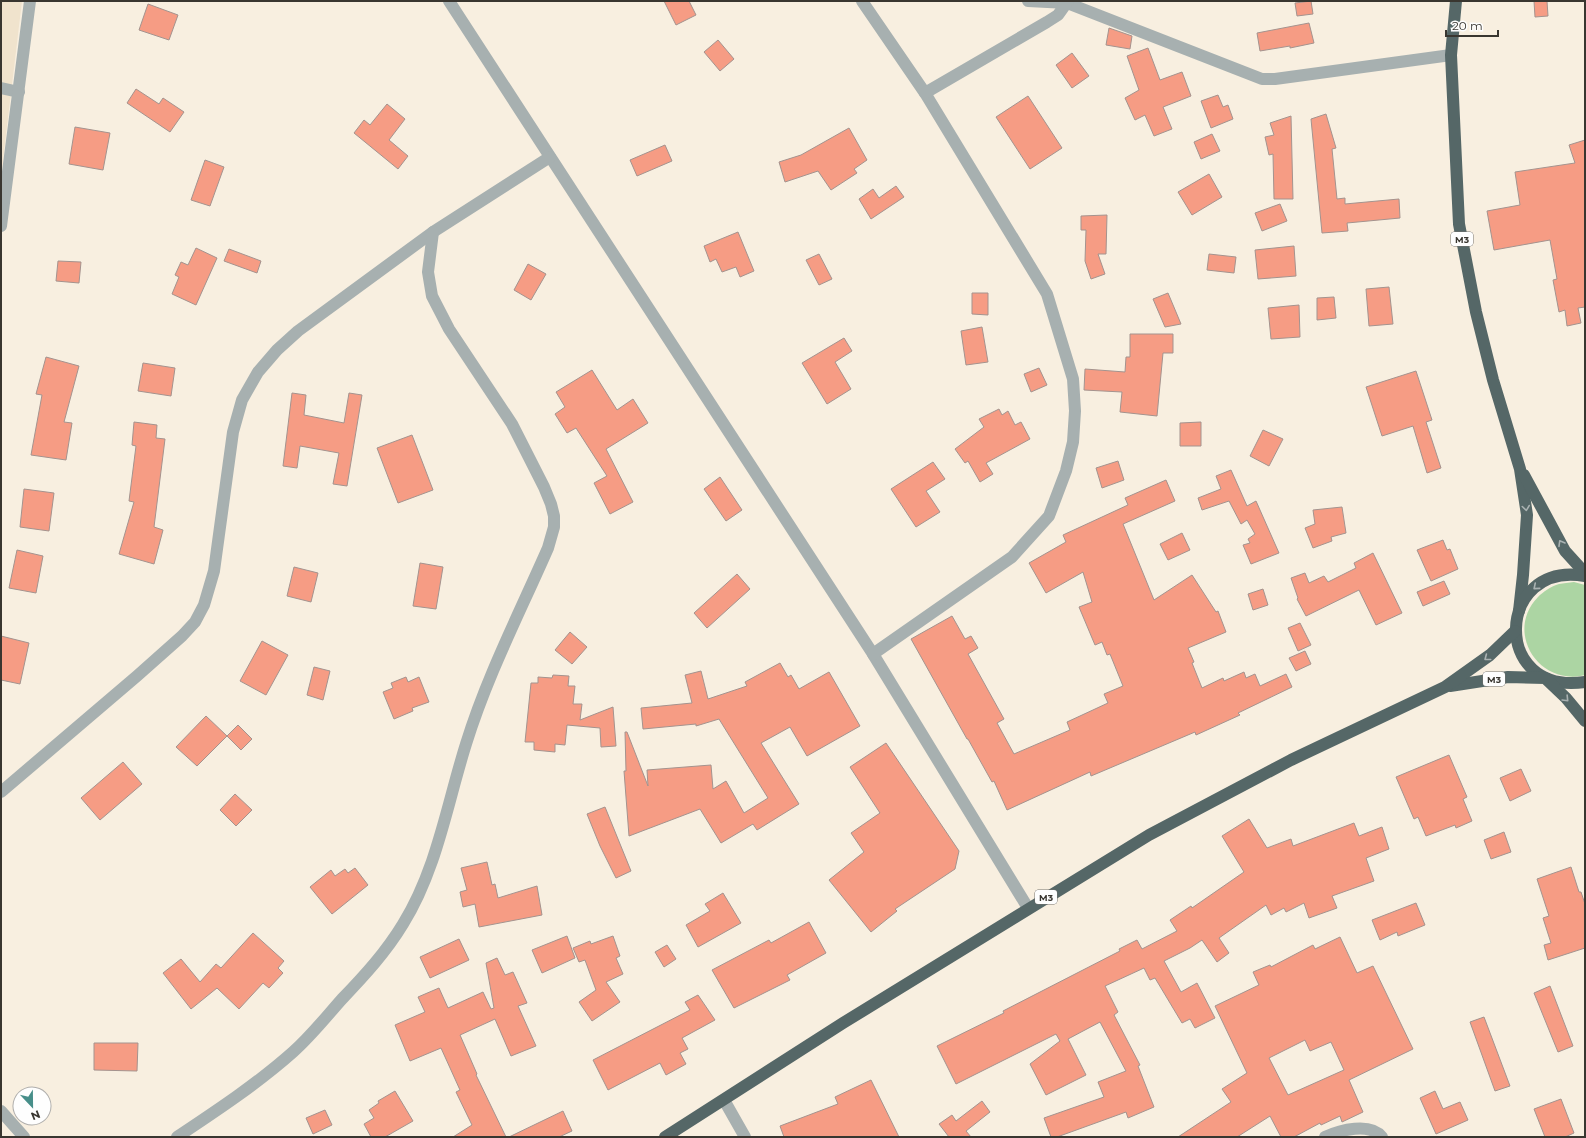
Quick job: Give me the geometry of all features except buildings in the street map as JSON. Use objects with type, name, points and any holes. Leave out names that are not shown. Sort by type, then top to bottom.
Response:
[{"type":"highway","name":"M3","points":[[1456,1],[1451,55],[1459,224],[1480,328],[1493,380],[1520,469],[1527,515],[1523,575],[1515,631],[1518,646],[1524,658],[1533,670],[1545,678],[1558,683],[1572,684],[1585,682]]},
{"type":"highway","name":"M3","points":[[1520,469],[1565,551],[1585,575]]},
{"type":"highway","name":"M3","points":[[1518,611],[1525,598],[1534,588],[1546,580],[1559,575],[1585,575]]},
{"type":"highway","name":"M3","points":[[665,1137],[842,1023],[1149,835],[1291,760],[1445,687],[1490,655],[1515,631]]},
{"type":"highway","name":"M3","points":[[1445,687],[1508,677],[1545,678]]},
{"type":"highway","points":[[1545,678],[1566,698],[1585,721]]},
{"type":"street","points":[[1,226],[30,1]]},
{"type":"street","points":[[449,1],[873,654],[1028,908]]},
{"type":"street","points":[[862,1],[925,93],[1047,294],[1073,379],[1075,411],[1073,442],[1066,472],[1049,516],[1012,557],[873,654]]},
{"type":"street","points":[[1028,1],[1067,2],[1262,79],[1275,79],[1451,55]]},
{"type":"street","points":[[925,93],[1058,15],[1067,2]]},
{"type":"street","points":[[1,88],[19,92]]},
{"type":"street","points":[[1,792],[137,676],[182,636],[195,622],[204,605],[214,571],[233,432],[242,400],[258,372],[277,350],[298,331],[433,232],[550,157]]},
{"type":"street","points":[[177,1137],[224,1106],[294,1052],[371,969],[404,922],[424,882],[441,832],[466,743],[486,686],[548,548],[554,527],[554,516],[551,504],[512,424],[449,329],[432,296],[428,272],[433,232]]},
{"type":"street","points":[[724,1100],[745,1137]]},
{"type":"street","points":[[1,1111],[24,1137]]},
{"type":"street","points":[[1325,1137],[1347,1130],[1364,1128],[1379,1133],[1382,1137]]},
{"type":"shaded area","points":[[1,1],[22,1],[1,177]]},
{"type":"green space","points":[[1574,582],[1585,585],[1585,675],[1568,677],[1553,673],[1541,665],[1532,654],[1526,640],[1525,626],[1528,611],[1540,595],[1547,589],[1556,585]]}]
